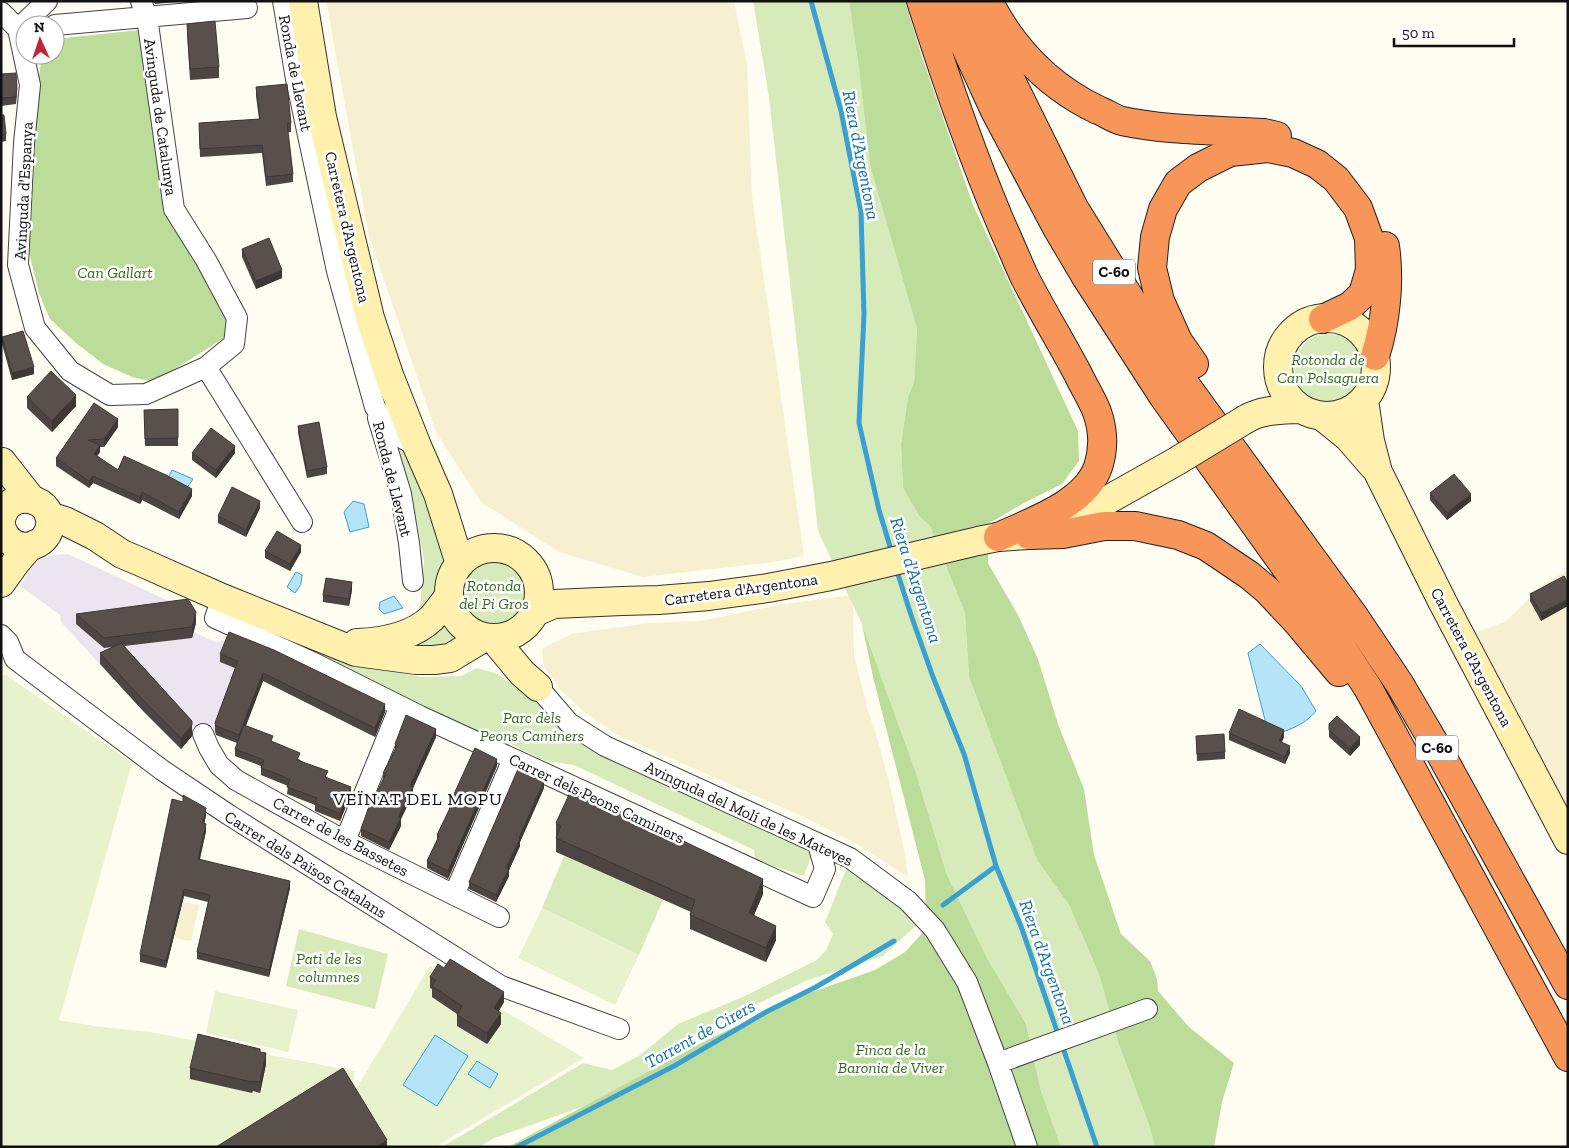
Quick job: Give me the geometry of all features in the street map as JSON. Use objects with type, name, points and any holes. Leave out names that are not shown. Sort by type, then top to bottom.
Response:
[{"type":"highway","points":[[921,1],[961,121],[989,194],[1025,277],[1091,400],[1103,436],[1098,466],[1092,480],[1081,493],[1045,515],[988,539]]},
{"type":"highway","name":"C-60","points":[[947,1],[995,111],[1057,228],[1116,325],[1163,396],[1322,618],[1368,688],[1568,1057]]},
{"type":"highway","name":"C-60","points":[[974,1],[987,32],[1074,208],[1174,369],[1354,616],[1399,683],[1439,751],[1568,985]]},
{"type":"highway","points":[[989,1],[1015,44],[1038,69],[1062,89],[1087,105],[1120,120],[1165,128],[1264,133],[1295,141],[1322,153],[1347,170],[1371,201],[1382,227],[1388,262],[1385,306],[1375,356]]},
{"type":"highway","points":[[1287,523],[1270,482],[1197,367],[1178,341],[1160,301],[1152,268],[1155,237],[1163,209],[1178,184],[1198,168],[1230,152],[1268,148],[1293,153],[1317,164],[1336,179],[1358,208],[1369,238],[1370,270],[1363,294],[1350,306],[1323,319]]},
{"type":"highway","points":[[1029,534],[1063,534],[1104,526],[1135,526],[1178,535],[1206,546],[1249,575],[1267,590],[1298,623],[1370,712],[1398,742]]},
{"type":"street","points":[[31,15],[47,1]]},
{"type":"street","name":"Ronda de Llevant","points":[[283,1],[296,79],[337,271],[401,494],[413,581]]},
{"type":"street","name":"Carretera d'Argentona","points":[[303,1],[322,117],[370,318],[389,375],[438,494]]},
{"type":"street","points":[[65,23],[144,9],[247,8]]},
{"type":"street","name":"Avinguda de Catalunya","points":[[144,9],[174,209],[206,260],[237,318],[234,344],[206,367]]},
{"type":"street","points":[[1,12],[15,29]]},
{"type":"street","name":"Avinguda d'Espanya","points":[[25,65],[30,85],[24,143],[18,265],[35,328],[70,371],[110,395],[146,394],[206,367]]},
{"type":"street","points":[[1029,534],[1081,515],[1177,461],[1251,416],[1275,410],[1338,415],[1359,405],[1364,400],[1374,381],[1376,368],[1375,356],[1366,337],[1356,328],[1337,319],[1316,320],[1304,325],[1288,337],[1282,349],[1270,393],[1251,416]]},
{"type":"street","points":[[206,367],[302,522]]},
{"type":"street","points":[[1278,369],[1281,385],[1290,399],[1348,436],[1378,472]]},
{"type":"street","points":[[1364,400],[1370,441],[1378,472]]},
{"type":"street","name":"Ronda de Llevant","points":[[375,407],[398,436],[417,446]]},
{"type":"street","points":[[2,461],[13,544],[24,547],[69,542],[122,554]]},
{"type":"street","name":"Carretera d'Argentona","points":[[1378,472],[1442,601],[1568,840]]},
{"type":"street","points":[[438,494],[465,530],[495,548],[516,554],[528,563],[532,569],[539,587],[539,600],[530,618],[525,644],[538,687]]},
{"type":"street","points":[[438,494],[460,564]]},
{"type":"street","points":[[1,583],[16,562],[48,531],[11,518]]},
{"type":"street","points":[[11,518],[65,521],[94,536],[122,554],[222,598],[356,652],[416,660],[450,658],[489,637],[510,634],[530,618],[554,604],[622,600]]},
{"type":"street","name":"Carretera d'Argentona","points":[[622,600],[659,600],[709,596],[768,588],[830,576],[988,539],[1029,534]]},
{"type":"street","points":[[495,548],[476,552],[460,564],[452,579],[449,596],[452,609],[460,621],[470,630],[489,637],[522,673],[538,687]]},
{"type":"street","points":[[532,569],[575,594],[622,600]]},
{"type":"street","points":[[329,641],[378,642],[399,636],[431,619],[449,596]]},
{"type":"street","name":"Carrer dels Peons Caminers","points":[[222,598],[215,618],[312,662],[513,759],[813,897],[825,869],[818,844]]},
{"type":"street","name":"Carrer dels Països Catalans","points":[[1,635],[8,642],[8,661],[229,815],[501,986],[619,1029]]},
{"type":"street","name":"Avinguda del Molí de les Mateves","points":[[538,687],[569,723],[605,746],[850,858],[908,901],[935,930],[967,982],[1027,1147]]},
{"type":"street","points":[[345,841],[400,706]]},
{"type":"street","name":"Carrer de les Bassetes","points":[[203,734],[219,765],[236,780],[345,841],[499,917]]},
{"type":"street","points":[[454,895],[513,759]]},
{"type":"street","points":[[998,1064],[1138,1012]]},
{"type":"shaded area","points":[[326,1],[734,1],[747,65],[752,196],[804,556],[773,562],[643,577],[559,552],[481,502],[436,432],[369,236]]},
{"type":"shaded area","points":[[68,554],[188,610],[196,623],[194,632],[215,642],[229,640],[252,648],[239,743],[211,732],[194,733],[181,749],[143,711],[61,622],[60,615],[20,586],[30,568],[39,560],[52,555]]},
{"type":"shaded area","points":[[1568,570],[1568,809],[1476,632],[1505,622],[1544,584]]},
{"type":"shaded area","points":[[853,595],[854,655],[891,790],[908,877],[857,844],[806,818],[616,734],[584,712],[560,689],[544,667],[542,649],[571,634],[649,623],[700,621],[784,604]]},
{"type":"shaded area","points":[[183,902],[199,905],[191,941],[174,938]]},
{"type":"green space","points":[[753,1],[849,1],[870,165],[917,329],[914,382],[908,397],[901,444],[903,488],[919,516],[930,526],[965,613],[969,677],[1037,860],[1069,905],[1099,974],[1118,1042],[1149,1125],[1155,1147],[1061,1147],[1041,1091],[1026,1024],[987,958],[947,875],[915,770],[862,624],[818,531],[769,97]]},
{"type":"green space","points":[[849,1],[905,1],[921,54],[973,205],[1078,431],[1079,461],[1062,484],[988,524],[988,563],[1018,615],[1038,659],[1058,724],[1084,789],[1094,855],[1121,934],[1150,961],[1157,979],[1158,991],[1189,1027],[1234,1063],[1222,1102],[1214,1147],[1155,1147],[1149,1125],[1118,1042],[1099,974],[1069,905],[1037,860],[969,677],[965,613],[930,526],[919,516],[903,488],[901,444],[908,397],[914,382],[917,329],[870,165]]},
{"type":"green space","name":"Can Gallart","points":[[149,29],[167,209],[237,318],[229,335],[154,382],[132,377],[103,364],[50,319],[39,293],[28,248],[38,84],[41,65],[65,65],[65,38]]},
{"type":"green space","name":"Rotonda de Can Polsaguera","points":[[1328,334],[1341,337],[1352,344],[1359,355],[1362,368],[1359,381],[1352,392],[1341,399],[1328,402],[1315,399],[1304,392],[1297,381],[1294,368],[1297,355],[1304,344],[1315,337]]},
{"type":"green space","points":[[393,438],[410,450],[447,564],[442,585],[443,593],[404,629],[420,606],[424,561],[416,517]]},
{"type":"green space","name":"Rotonda del Pi Gros","points":[[488,561],[500,561],[518,570],[525,581],[527,594],[525,607],[518,618],[507,625],[488,627],[475,622],[466,613],[461,600],[461,588],[466,575],[475,566]]},
{"type":"green space","points":[[445,608],[450,625],[466,634],[456,644],[432,648],[408,645]]},
{"type":"green space","name":"Finca de la Baronia de Viver","points":[[862,624],[915,770],[947,875],[987,958],[1026,1024],[1041,1091],[1061,1147],[508,1147],[707,1040],[801,996],[875,970],[905,952],[926,929],[925,880],[873,677]]},
{"type":"green space","name":"Parc dels Peons Caminers","points":[[279,631],[392,671],[421,677],[461,676],[477,668],[498,674],[519,690],[540,692],[567,728],[814,848],[804,876],[755,860],[754,850],[574,765],[546,761],[341,669],[278,638]]},
{"type":"green space","points":[[6,675],[132,763],[59,1020],[150,1032],[354,1071],[353,1094],[430,966],[446,976],[504,1002],[501,1009],[584,1058],[435,1147],[1,1147],[1,676]]},
{"type":"green space","points":[[564,856],[663,900],[639,955],[542,908]]},
{"type":"green space","points":[[849,862],[922,920],[883,956],[808,980],[702,1030],[619,1094],[494,1138],[479,1147],[442,1147],[583,1063],[612,1070],[639,1056],[678,1024],[745,996],[817,960],[826,950],[833,934],[825,922]]},
{"type":"green space","points":[[542,908],[639,955],[615,1005],[518,958]]},
{"type":"green space","name":"Pati de les columnes","points":[[299,929],[388,954],[375,1009],[286,986]]},
{"type":"green space","points":[[215,991],[298,1010],[288,1052],[206,1033]]},
{"type":"water","points":[[172,470],[193,479],[184,492],[167,480]]},
{"type":"water","points":[[353,501],[364,504],[369,527],[350,532],[344,512]]},
{"type":"water","points":[[296,572],[302,575],[301,584],[295,593],[287,587]]},
{"type":"water","points":[[394,596],[403,608],[384,614],[379,609],[380,602]]},
{"type":"water","points":[[1260,644],[1301,686],[1316,711],[1300,725],[1280,733],[1267,728],[1248,653]]},
{"type":"water","points":[[435,1035],[468,1056],[437,1106],[403,1085]]},
{"type":"water","points":[[477,1061],[498,1074],[490,1088],[468,1074]]},
{"type":"building","points":[[215,21],[219,67],[190,69],[187,24]]},
{"type":"building","points":[[16,73],[16,97],[1,98],[1,74]]},
{"type":"building","points":[[287,84],[291,123],[287,123],[293,174],[266,177],[262,145],[200,149],[199,123],[260,119],[256,87]]},
{"type":"building","points":[[1,115],[4,115],[6,134],[1,135]]},
{"type":"building","points":[[269,238],[282,270],[256,281],[242,249]]},
{"type":"building","points":[[23,331],[34,367],[12,373],[2,337]]},
{"type":"building","points":[[51,371],[76,395],[52,421],[27,397]]},
{"type":"building","points":[[94,403],[118,419],[104,439],[88,440],[100,445],[94,454],[118,470],[124,456],[192,489],[179,512],[142,492],[140,497],[93,476],[89,481],[56,458]]},
{"type":"building","points":[[178,409],[178,438],[145,439],[144,410]]},
{"type":"building","points":[[319,422],[327,467],[307,471],[298,426]]},
{"type":"building","points":[[211,428],[235,446],[216,470],[192,453]]},
{"type":"building","points":[[1454,474],[1471,494],[1447,513],[1430,493]]},
{"type":"building","points":[[232,487],[260,501],[246,530],[218,516]]},
{"type":"building","points":[[277,531],[301,545],[290,564],[265,551]]},
{"type":"building","points":[[1564,576],[1568,583],[1568,599],[1541,613],[1530,594]]},
{"type":"building","points":[[326,578],[352,582],[349,599],[323,595]]},
{"type":"building","points":[[188,599],[196,612],[192,627],[104,638],[76,614]]},
{"type":"building","points":[[229,632],[274,650],[385,704],[375,728],[263,673],[239,735],[216,726],[215,723],[238,661],[220,654]]},
{"type":"building","points":[[121,643],[192,721],[192,725],[181,738],[100,653]]},
{"type":"building","points":[[1239,709],[1284,730],[1279,741],[1290,746],[1285,757],[1229,733]]},
{"type":"building","points":[[406,715],[436,729],[410,786],[413,787],[398,817],[401,818],[389,842],[361,829],[373,795],[375,796],[386,774],[383,773],[397,746],[395,744]]},
{"type":"building","points":[[1337,716],[1360,737],[1350,749],[1329,730],[1329,724]]},
{"type":"building","points":[[244,725],[273,736],[271,741],[300,753],[297,760],[328,771],[325,777],[351,787],[340,814],[315,803],[317,798],[287,787],[290,779],[261,768],[264,760],[235,749]]},
{"type":"building","points":[[1224,734],[1225,752],[1197,754],[1196,736]]},
{"type":"building","points":[[475,748],[497,759],[448,871],[427,861],[451,806],[449,805]]},
{"type":"building","points":[[518,769],[544,781],[506,868],[509,869],[496,895],[469,882]]},
{"type":"building","points":[[572,788],[763,879],[749,913],[776,926],[766,948],[690,915],[695,900],[556,838],[561,826],[556,823]]},
{"type":"building","points":[[183,795],[206,808],[203,822],[206,824],[198,859],[290,881],[269,970],[197,952],[210,895],[184,889],[166,961],[140,954],[172,799],[183,802]]},
{"type":"building","points":[[450,959],[504,992],[494,1008],[501,1013],[487,1033],[457,1015],[462,1006],[432,986],[436,980],[430,977],[438,964],[444,968]]},
{"type":"building","points":[[198,1034],[260,1049],[260,1052],[266,1053],[260,1082],[252,1082],[190,1068]]},
{"type":"building","points":[[343,1068],[387,1140],[376,1147],[216,1147]]},
{"type":"waterway","name":"Riera d'Argentona","points":[[811,1],[841,111],[861,212],[864,314],[859,423],[879,510],[892,553]]},
{"type":"waterway","name":"Riera d'Argentona","points":[[896,568],[933,677],[964,754],[996,866],[1022,929],[1059,1037]]},
{"type":"waterway","name":"Torrent de Cirers","points":[[943,905],[996,866]]},
{"type":"waterway","name":"Torrent de Cirers","points":[[517,1147],[674,1066],[766,1012],[816,987],[894,941]]},
{"type":"waterway","name":"Riera d'Argentona","points":[[1062,1045],[1097,1147]]},
{"type":"district","name":"VEÏNAT DEL MOPU","points":[[418,799]]}]
